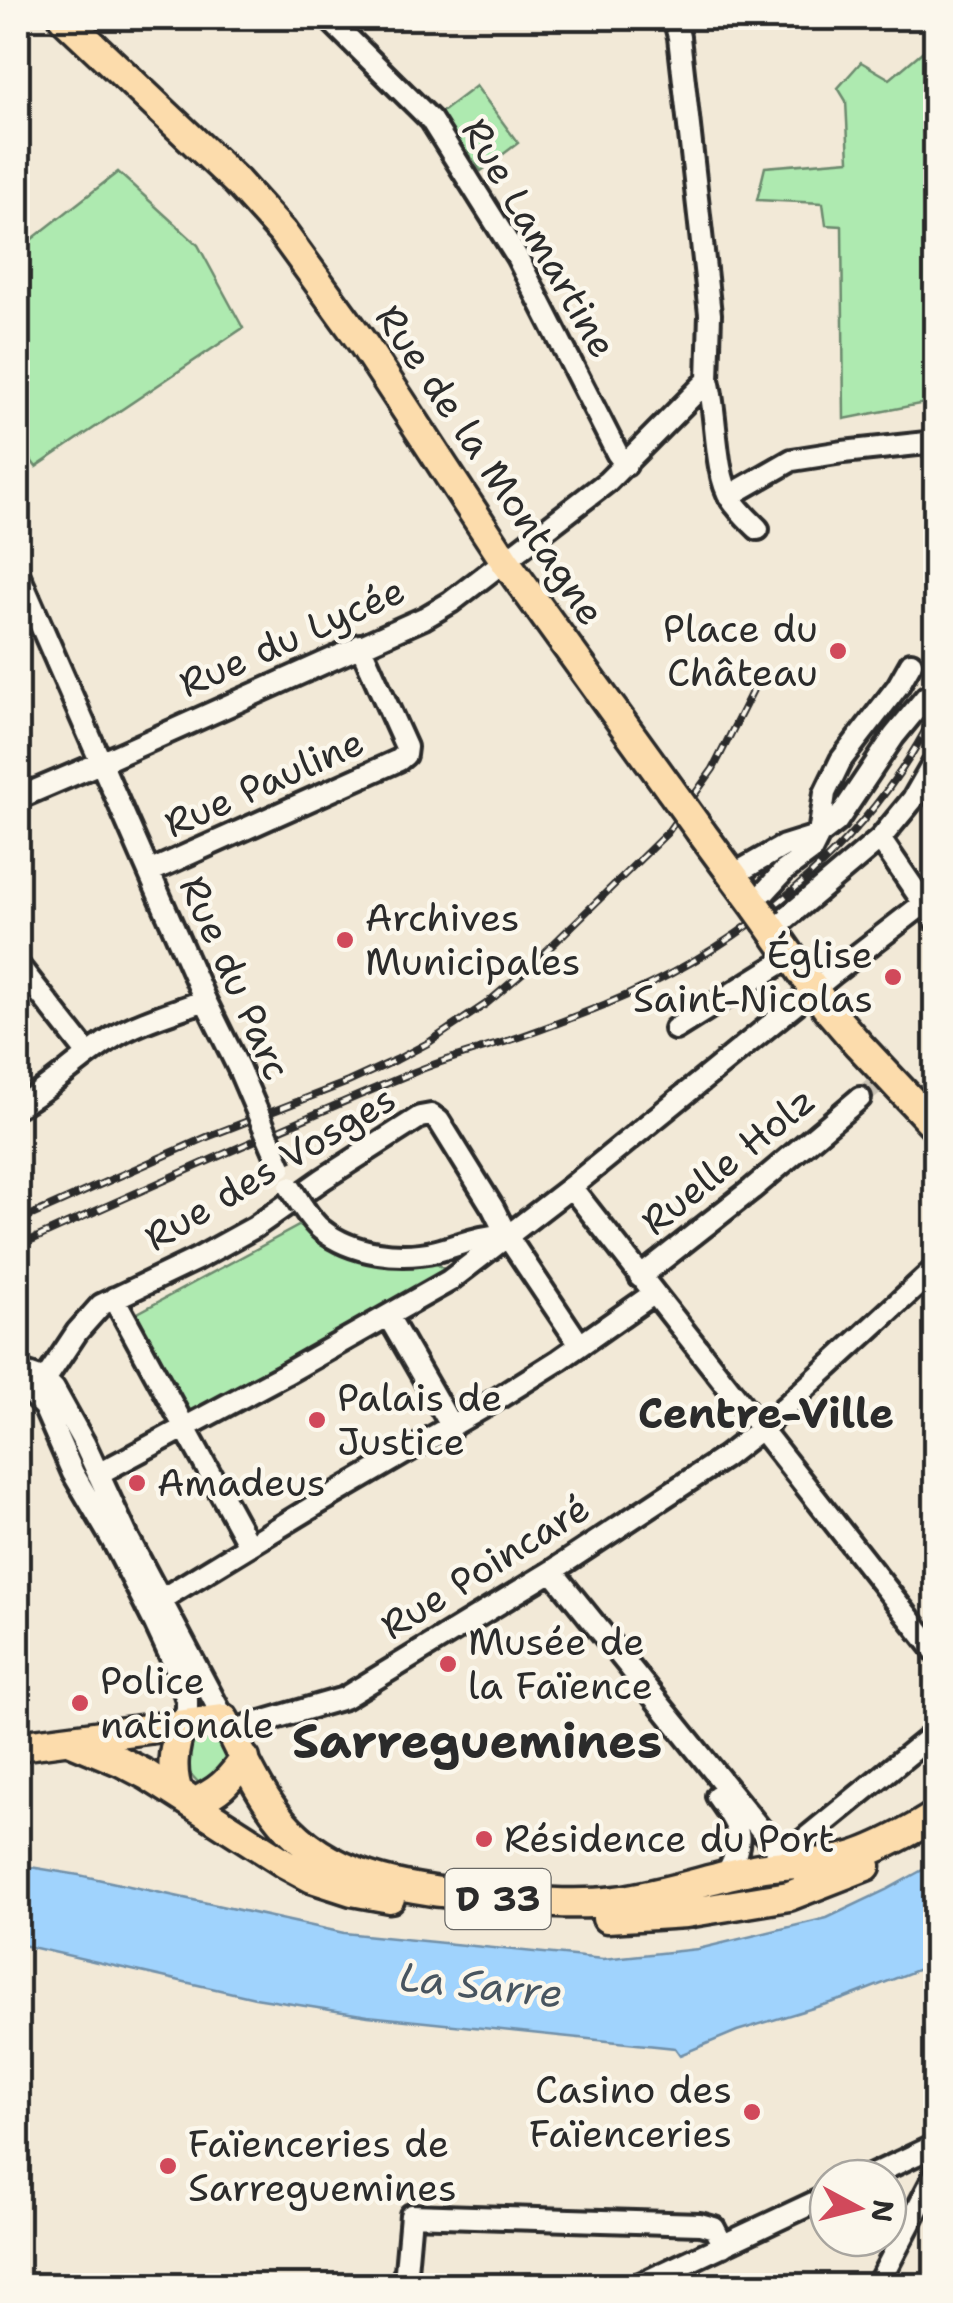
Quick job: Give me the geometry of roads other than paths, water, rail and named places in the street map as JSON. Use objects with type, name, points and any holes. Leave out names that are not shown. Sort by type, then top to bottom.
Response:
[{"type":"main road","name":"Rue de la Montagne","points":[[68,19],[237,182],[282,232],[364,345],[504,560],[814,988],[883,1078],[936,1127]]},
{"type":"main road","name":"D 33","points":[[18,1746],[181,1726],[227,1725],[279,1817],[300,1840],[330,1860],[386,1883],[434,1892],[567,1904],[651,1896],[784,1864],[850,1858],[919,1827],[936,1815]]},
{"type":"main road","points":[[181,1726],[174,1746],[183,1790],[226,1785],[245,1759]]},
{"type":"main road","name":"D 33","points":[[71,1741],[183,1790],[286,1864],[312,1878],[386,1898],[517,1914],[582,1918],[648,1916],[789,1896],[936,1833]]},
{"type":"street","name":"Rue Lamartine","points":[[328,18],[432,120],[517,257],[626,464]]},
{"type":"street","points":[[674,18],[710,314],[708,380],[714,400],[720,468],[729,496],[758,530]]},
{"type":"street","name":"Rue du Lycée","points":[[18,798],[424,618],[451,602],[607,482],[708,380]]},
{"type":"street","points":[[729,496],[792,460],[936,442]]},
{"type":"street","name":"Rue du Parc","points":[[18,573],[205,1000],[302,1206],[324,1232],[352,1245],[384,1253],[422,1254],[480,1237],[506,1236]]},
{"type":"street","name":"Rue Pauline","points":[[149,872],[405,755],[406,747],[360,645]]},
{"type":"street","points":[[762,916],[784,871],[811,851],[819,835],[826,794],[841,760],[911,664]]},
{"type":"street","points":[[733,875],[784,846],[819,835],[837,821],[894,736],[926,697]]},
{"type":"street","points":[[762,916],[880,839],[934,765]]},
{"type":"street","points":[[90,1500],[91,1485],[98,1474],[449,1281],[571,1187],[814,988],[931,905],[880,839]]},
{"type":"street","points":[[675,1029],[792,956]]},
{"type":"street","points":[[18,965],[88,1054]]},
{"type":"street","points":[[18,1106],[122,1032],[205,1000]]},
{"type":"street","name":"Ruelle Holz","points":[[154,1604],[452,1427],[580,1345],[752,1189],[860,1098]]},
{"type":"street","name":"Rue des Vosges","points":[[45,1380],[88,1317],[101,1305],[197,1260],[407,1125],[430,1116],[438,1121],[493,1208],[506,1236],[580,1345]]},
{"type":"street","points":[[571,1187],[936,1652]]},
{"type":"street","name":"Rue Poincaré","points":[[227,1725],[344,1698],[552,1571],[725,1457],[762,1428],[936,1268]]},
{"type":"street","points":[[114,1298],[249,1545]]},
{"type":"street","points":[[388,1316],[452,1427]]},
{"type":"street","points":[[181,1726],[187,1700],[154,1604],[98,1474],[54,1389],[45,1380],[28,1374],[18,1378],[44,1407],[74,1473],[154,1604],[227,1725]]},
{"type":"street","points":[[552,1571],[784,1864],[936,1732]]},
{"type":"street","points":[[708,1770],[717,1798],[738,1827],[737,1853],[725,1876]]},
{"type":"street","points":[[908,2159],[936,2146]]},
{"type":"street","points":[[877,2286],[936,2173]]},
{"type":"street","points":[[636,2286],[808,2206]]},
{"type":"street","points":[[399,2286],[406,2271],[411,2215],[700,2224],[714,2228],[723,2246]]},
{"type":"water","name":"La Sarre","points":[[935,1863],[935,1963],[843,1999],[737,2031],[680,2055],[675,2048],[368,2016],[255,1998],[18,1944],[18,1865],[344,1933],[603,1959],[698,1949],[827,1918]]},
{"type":"tunnel","points":[[860,1098],[879,1082]]},
{"type":"railway","points":[[18,1221],[207,1137],[396,1060],[486,1004],[533,964],[667,833],[713,769],[759,678]]},
{"type":"railway","points":[[18,1246],[412,1073],[604,1005],[704,954],[752,923],[838,848],[876,805],[936,710]]},
{"type":"place","name":"Place du Château","points":[[838,651]]},
{"type":"place","name":"Archives Municipales","points":[[345,940]]},
{"type":"place","name":"Église Saint-Nicolas","points":[[893,977]]},
{"type":"place","name":"Palais de Justice","points":[[317,1420]]},
{"type":"place","name":"Amadeus","points":[[137,1483]]},
{"type":"place","name":"Musée de la Faïence","points":[[448,1664]]},
{"type":"place","name":"Police nationale","points":[[80,1703]]},
{"type":"place","name":"Résidence du Port","points":[[484,1839]]},
{"type":"place","name":"Casino des Faïenceries","points":[[752,2112]]},
{"type":"place","name":"Faïenceries de Sarreguemines","points":[[168,2166]]},
{"type":"district","name":"Centre-Ville","points":[[766,1413]]},
{"type":"district","name":"Sarreguemines","points":[[477,1741]]}]
